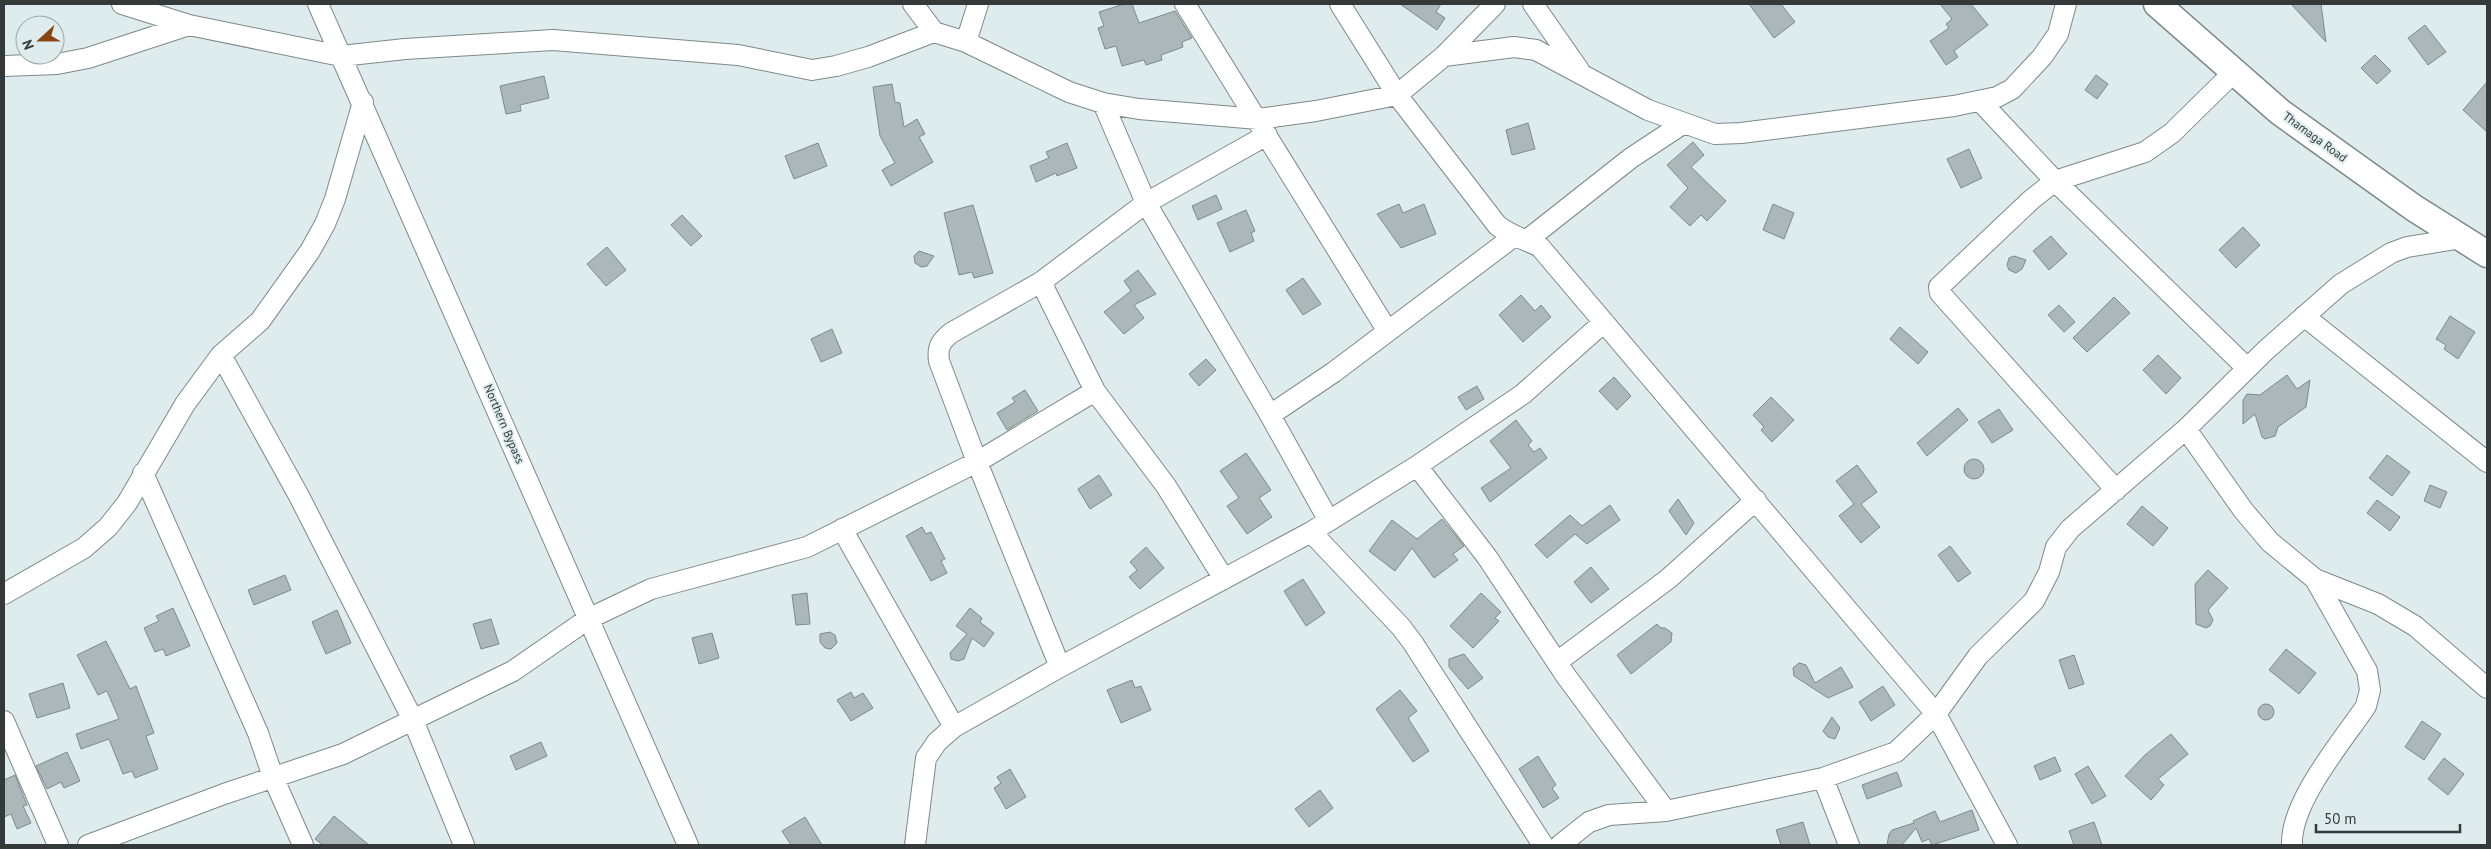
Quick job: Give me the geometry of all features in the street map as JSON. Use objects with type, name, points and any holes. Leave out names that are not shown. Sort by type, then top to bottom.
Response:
[{"type":"main road","name":"Thamaga Road","points":[[2157,4],[2280,112],[2414,208],[2479,245]]},
{"type":"street","points":[[122,4],[189,25],[341,56],[405,49],[553,40],[738,55],[812,70],[836,66],[934,32]]},
{"type":"street","name":"Northern Bypass","points":[[318,4],[363,102],[688,845]]},
{"type":"street","points":[[913,4],[934,32],[966,42],[1069,92],[1104,103],[1263,127]]},
{"type":"street","points":[[966,42],[978,4]]},
{"type":"street","points":[[1185,4],[1263,127],[1387,330]]},
{"type":"street","points":[[1340,4],[1397,95],[1497,225],[1540,247],[1936,714],[2007,845]]},
{"type":"street","points":[[1060,667],[977,462],[939,361],[938,350],[942,340],[1041,282],[1146,203],[1263,127],[1316,111],[1397,95],[1444,56],[1495,4]]},
{"type":"street","points":[[1533,4],[1581,74]]},
{"type":"street","points":[[1444,56],[1514,47],[1536,50],[1648,110],[1715,134],[1741,133],[1980,102],[1997,97],[2012,89],[2028,73],[2058,34],[2066,4]]},
{"type":"street","points":[[4,66],[57,64],[88,58],[189,25]]},
{"type":"street","points":[[2116,490],[1940,293],[1939,287],[1942,282],[2031,200],[2055,181],[2145,152],[2172,133],[2234,72]]},
{"type":"street","points":[[4,594],[84,548],[108,527],[127,504],[143,473],[185,404],[221,355],[260,321],[310,250],[325,224],[335,199],[363,102]]},
{"type":"street","points":[[1980,102],[2055,181],[2247,368]]},
{"type":"street","points":[[1104,103],[1146,203],[1270,415],[1329,521]]},
{"type":"street","points":[[1270,415],[1334,372],[1387,330],[1631,158],[1684,123]]},
{"type":"street","points":[[1560,845],[1589,822],[1609,815],[1666,811],[1823,778],[1896,752],[1936,714],[1978,656],[2034,601],[2049,572],[2056,547],[2070,530],[2186,429],[2247,368],[2304,316],[2341,284],[2390,253],[2431,242],[2479,245]]},
{"type":"street","points":[[1041,282],[1096,391],[1166,486],[1224,579]]},
{"type":"street","points":[[2304,316],[2487,462]]},
{"type":"street","points":[[915,845],[926,758],[937,742],[954,728],[1060,667],[1329,521],[1417,466],[1524,394],[1604,322]]},
{"type":"street","points":[[221,355],[299,496],[413,720],[464,845]]},
{"type":"street","points":[[88,845],[273,777],[343,754],[513,671],[588,619],[651,589],[792,552],[977,462],[1096,391]]},
{"type":"street","points":[[2186,429],[2243,510],[2270,542],[2315,579],[2378,604],[2415,626],[2487,688]]},
{"type":"street","points":[[1417,466],[1487,558],[1557,662],[1666,811]]},
{"type":"street","points":[[143,473],[258,733],[273,777],[303,845]]},
{"type":"street","points":[[1557,662],[1668,579],[1756,500]]},
{"type":"street","points":[[842,529],[954,728]]},
{"type":"street","points":[[1311,532],[1401,627],[1413,643],[1544,845]]},
{"type":"street","points":[[2292,845],[2292,832],[2296,816],[2306,796],[2366,706],[2370,690],[2367,672],[2315,579]]},
{"type":"street","points":[[4,721],[58,845]]},
{"type":"street","points":[[1823,778],[1849,845]]},
{"type":"building","points":[[1124,4],[1132,4],[1139,23],[1175,11],[1192,38],[1182,42],[1183,47],[1161,55],[1162,60],[1146,65],[1144,60],[1122,66],[1116,46],[1105,49],[1098,28],[1104,26],[1099,12]]},
{"type":"building","points":[[1400,4],[1441,4],[1436,12],[1445,18],[1437,30]]},
{"type":"building","points":[[1749,4],[1781,4],[1795,22],[1774,38]]},
{"type":"building","points":[[1940,4],[1971,4],[1988,25],[1954,51],[1958,57],[1946,65],[1930,41],[1949,28],[1946,24],[1952,19]]},
{"type":"building","points":[[2291,4],[2321,4],[2326,42]]},
{"type":"building","points":[[2425,25],[2446,52],[2428,65],[2408,38]]},
{"type":"building","points":[[2375,55],[2391,71],[2377,84],[2361,68]]},
{"type":"building","points":[[2096,75],[2108,84],[2097,99],[2085,90]]},
{"type":"building","points":[[544,76],[549,98],[520,105],[521,111],[506,114],[500,86]]},
{"type":"building","points":[[2487,82],[2487,132],[2463,110]]},
{"type":"building","points":[[892,84],[895,102],[900,103],[904,127],[917,119],[925,134],[919,137],[933,162],[891,186],[882,170],[895,163],[880,136],[873,87]]},
{"type":"building","points":[[1528,123],[1535,149],[1512,155],[1506,130]]},
{"type":"building","points":[[1693,142],[1704,155],[1691,167],[1726,201],[1707,221],[1701,215],[1690,226],[1670,207],[1688,188],[1667,165]]},
{"type":"building","points":[[818,143],[827,166],[794,179],[785,156]]},
{"type":"building","points":[[1067,143],[1077,168],[1057,176],[1056,173],[1036,182],[1030,166],[1049,158],[1046,152]]},
{"type":"building","points":[[1969,149],[1982,178],[1961,188],[1947,159]]},
{"type":"building","points":[[1216,195],[1222,209],[1198,220],[1192,206]]},
{"type":"building","points":[[1399,204],[1403,213],[1424,204],[1436,234],[1401,248],[1377,214]]},
{"type":"building","points":[[1773,204],[1794,213],[1784,239],[1763,230]]},
{"type":"building","points":[[973,205],[993,273],[974,278],[972,272],[959,275],[944,213]]},
{"type":"building","points":[[1246,210],[1255,231],[1251,233],[1254,241],[1230,252],[1217,223]]},
{"type":"building","points":[[682,215],[702,236],[691,246],[671,225]]},
{"type":"building","points":[[2243,227],[2260,245],[2236,268],[2219,250]]},
{"type":"building","points":[[2051,236],[2067,254],[2049,270],[2033,251]]},
{"type":"building","points":[[607,247],[626,270],[606,286],[587,264]]},
{"type":"building","points":[[919,251],[934,256],[927,266],[921,267],[915,263],[914,256]]},
{"type":"building","points":[[2014,256],[2026,260],[2022,269],[2016,273],[2009,270],[2007,265],[2009,258]]},
{"type":"building","points":[[1138,270],[1156,294],[1134,305],[1144,318],[1124,334],[1104,312],[1131,291],[1124,281]]},
{"type":"building","points":[[1303,278],[1321,304],[1303,315],[1286,290]]},
{"type":"building","points":[[1521,295],[1535,311],[1541,305],[1551,317],[1523,342],[1499,315]]},
{"type":"building","points":[[2114,297],[2130,313],[2087,352],[2073,338]]},
{"type":"building","points":[[2059,305],[2075,322],[2064,332],[2048,315]]},
{"type":"building","points":[[2450,316],[2475,332],[2458,359],[2444,349],[2446,345],[2436,339]]},
{"type":"building","points":[[1900,327],[1928,352],[1918,364],[1890,339]]},
{"type":"building","points":[[832,329],[842,353],[821,362],[811,339]]},
{"type":"building","points":[[2158,355],[2181,378],[2166,394],[2143,370]]},
{"type":"building","points":[[1206,359],[1216,370],[1199,386],[1189,374]]},
{"type":"building","points":[[2287,375],[2297,389],[2310,380],[2306,407],[2278,427],[2275,436],[2265,439],[2262,437],[2255,414],[2243,424],[2243,400],[2247,394],[2260,395]]},
{"type":"building","points":[[1614,377],[1631,396],[1617,410],[1599,391]]},
{"type":"building","points":[[1477,386],[1484,399],[1466,410],[1458,397]]},
{"type":"building","points":[[1025,390],[1038,411],[1007,430],[997,413],[1015,402],[1012,398]]},
{"type":"building","points":[[1771,397],[1794,420],[1772,442],[1761,430],[1764,427],[1753,415]]},
{"type":"building","points":[[1958,408],[1968,420],[1927,456],[1917,443]]},
{"type":"building","points":[[1999,409],[2013,430],[1992,443],[1978,422]]},
{"type":"building","points":[[1516,420],[1532,441],[1528,445],[1534,452],[1540,448],[1547,458],[1490,502],[1481,488],[1511,468],[1490,441]]},
{"type":"building","points":[[1246,453],[1271,490],[1259,498],[1272,517],[1247,534],[1227,506],[1239,498],[1220,471]]},
{"type":"building","points":[[2387,455],[2410,472],[2392,496],[2369,478]]},
{"type":"building","points":[[1974,459],[1981,462],[1984,469],[1981,476],[1974,479],[1967,476],[1964,469],[1967,462]]},
{"type":"building","points":[[1857,465],[1877,492],[1861,504],[1880,527],[1861,543],[1839,516],[1854,504],[1836,481]]},
{"type":"building","points":[[1099,475],[1112,495],[1090,509],[1078,489]]},
{"type":"building","points":[[2430,485],[2447,492],[2440,508],[2424,501]]},
{"type":"building","points":[[1678,499],[1694,523],[1686,535],[1669,511]]},
{"type":"building","points":[[2377,500],[2400,517],[2390,531],[2367,513]]},
{"type":"building","points":[[1610,505],[1620,520],[1587,544],[1575,534],[1547,558],[1535,545],[1570,515],[1582,526]]},
{"type":"building","points":[[2142,506],[2168,528],[2153,546],[2127,524]]},
{"type":"building","points":[[1442,519],[1464,546],[1453,554],[1458,560],[1434,578],[1412,548],[1395,571],[1369,551],[1392,520],[1417,539]]},
{"type":"building","points":[[922,527],[926,534],[931,532],[945,559],[941,561],[947,573],[931,581],[906,536]]},
{"type":"building","points":[[1950,546],[1971,573],[1958,582],[1938,555]]},
{"type":"building","points":[[1146,547],[1164,568],[1140,589],[1129,577],[1137,570],[1130,562]]},
{"type":"building","points":[[1591,567],[1609,589],[1591,603],[1574,582]]},
{"type":"building","points":[[2208,570],[2228,588],[2208,610],[2213,620],[2210,626],[2206,628],[2196,624],[2195,584]]},
{"type":"building","points":[[285,575],[291,590],[254,605],[248,590]]},
{"type":"building","points":[[1303,579],[1325,613],[1306,626],[1284,591]]},
{"type":"building","points":[[807,593],[810,624],[796,625],[792,595]]},
{"type":"building","points":[[1481,593],[1501,612],[1495,618],[1499,621],[1473,648],[1450,626]]},
{"type":"building","points":[[173,608],[190,646],[166,656],[163,649],[155,652],[144,628],[159,621],[156,616]]},
{"type":"building","points":[[970,608],[982,618],[980,622],[994,633],[984,647],[972,638],[964,659],[958,661],[951,659],[950,653],[967,634],[956,626]]},
{"type":"building","points":[[337,610],[351,643],[326,654],[312,622]]},
{"type":"building","points":[[491,619],[499,644],[481,649],[473,624]]},
{"type":"building","points":[[1657,624],[1672,633],[1671,642],[1631,674],[1617,655]]},
{"type":"building","points":[[830,632],[835,635],[837,643],[831,649],[825,648],[820,642],[820,634]]},
{"type":"building","points":[[712,633],[719,658],[699,664],[692,638]]},
{"type":"building","points":[[106,641],[130,689],[136,686],[154,733],[146,736],[158,769],[135,778],[132,771],[123,774],[109,739],[81,749],[76,734],[119,719],[107,691],[98,695],[77,655]]},
{"type":"building","points":[[2286,649],[2316,673],[2299,694],[2269,670]]},
{"type":"building","points":[[1464,654],[1483,678],[1468,689],[1449,667],[1449,659]]},
{"type":"building","points":[[2074,655],[2084,684],[2069,689],[2059,660]]},
{"type":"building","points":[[1799,663],[1806,665],[1815,683],[1841,667],[1853,687],[1828,698],[1794,676],[1793,668]]},
{"type":"building","points":[[1132,680],[1135,688],[1141,686],[1151,710],[1121,723],[1107,690]]},
{"type":"building","points":[[63,683],[70,708],[37,718],[29,694]]},
{"type":"building","points":[[1883,686],[1895,705],[1871,721],[1859,702]]},
{"type":"building","points":[[1400,690],[1417,711],[1408,718],[1429,751],[1413,762],[1376,709]]},
{"type":"building","points":[[851,692],[854,698],[863,693],[873,708],[851,721],[837,700]]},
{"type":"building","points":[[2263,704],[2269,704],[2274,709],[2272,718],[2263,720],[2258,715],[2258,709]]},
{"type":"building","points":[[1832,717],[1840,728],[1835,739],[1828,737],[1823,731]]},
{"type":"building","points":[[2422,721],[2441,734],[2424,760],[2405,747]]},
{"type":"building","points":[[2171,734],[2188,754],[2158,779],[2164,785],[2151,800],[2125,776],[2145,755]]},
{"type":"building","points":[[541,742],[547,756],[516,770],[510,756]]},
{"type":"building","points":[[67,752],[80,781],[64,788],[61,782],[47,789],[36,766]]},
{"type":"building","points":[[1538,756],[1556,785],[1552,788],[1559,798],[1543,808],[1519,769]]},
{"type":"building","points":[[2055,757],[2061,771],[2040,780],[2034,766]]},
{"type":"building","points":[[2444,758],[2464,774],[2448,795],[2428,779]]},
{"type":"building","points":[[2088,766],[2106,796],[2092,804],[2075,774]]},
{"type":"building","points":[[1010,769],[1026,797],[1006,809],[994,788],[1001,783],[997,777]]},
{"type":"building","points":[[1897,772],[1902,786],[1867,799],[1862,785]]},
{"type":"building","points":[[15,775],[27,805],[23,806],[31,823],[17,829],[11,814],[4,817],[4,780]]},
{"type":"building","points":[[1320,790],[1333,808],[1309,827],[1295,809]]},
{"type":"building","points":[[1972,810],[1979,830],[1932,845],[1929,839],[1922,842],[1916,828],[1902,845],[1887,845],[1889,834],[1892,830],[1914,823],[1913,821],[1935,811],[1940,822]]},
{"type":"building","points":[[334,816],[369,845],[323,845],[315,839]]},
{"type":"building","points":[[805,817],[822,845],[791,845],[782,831]]},
{"type":"building","points":[[1803,822],[1810,845],[1781,845],[1776,830]]},
{"type":"building","points":[[2094,822],[2102,845],[2074,845],[2069,831]]}]
